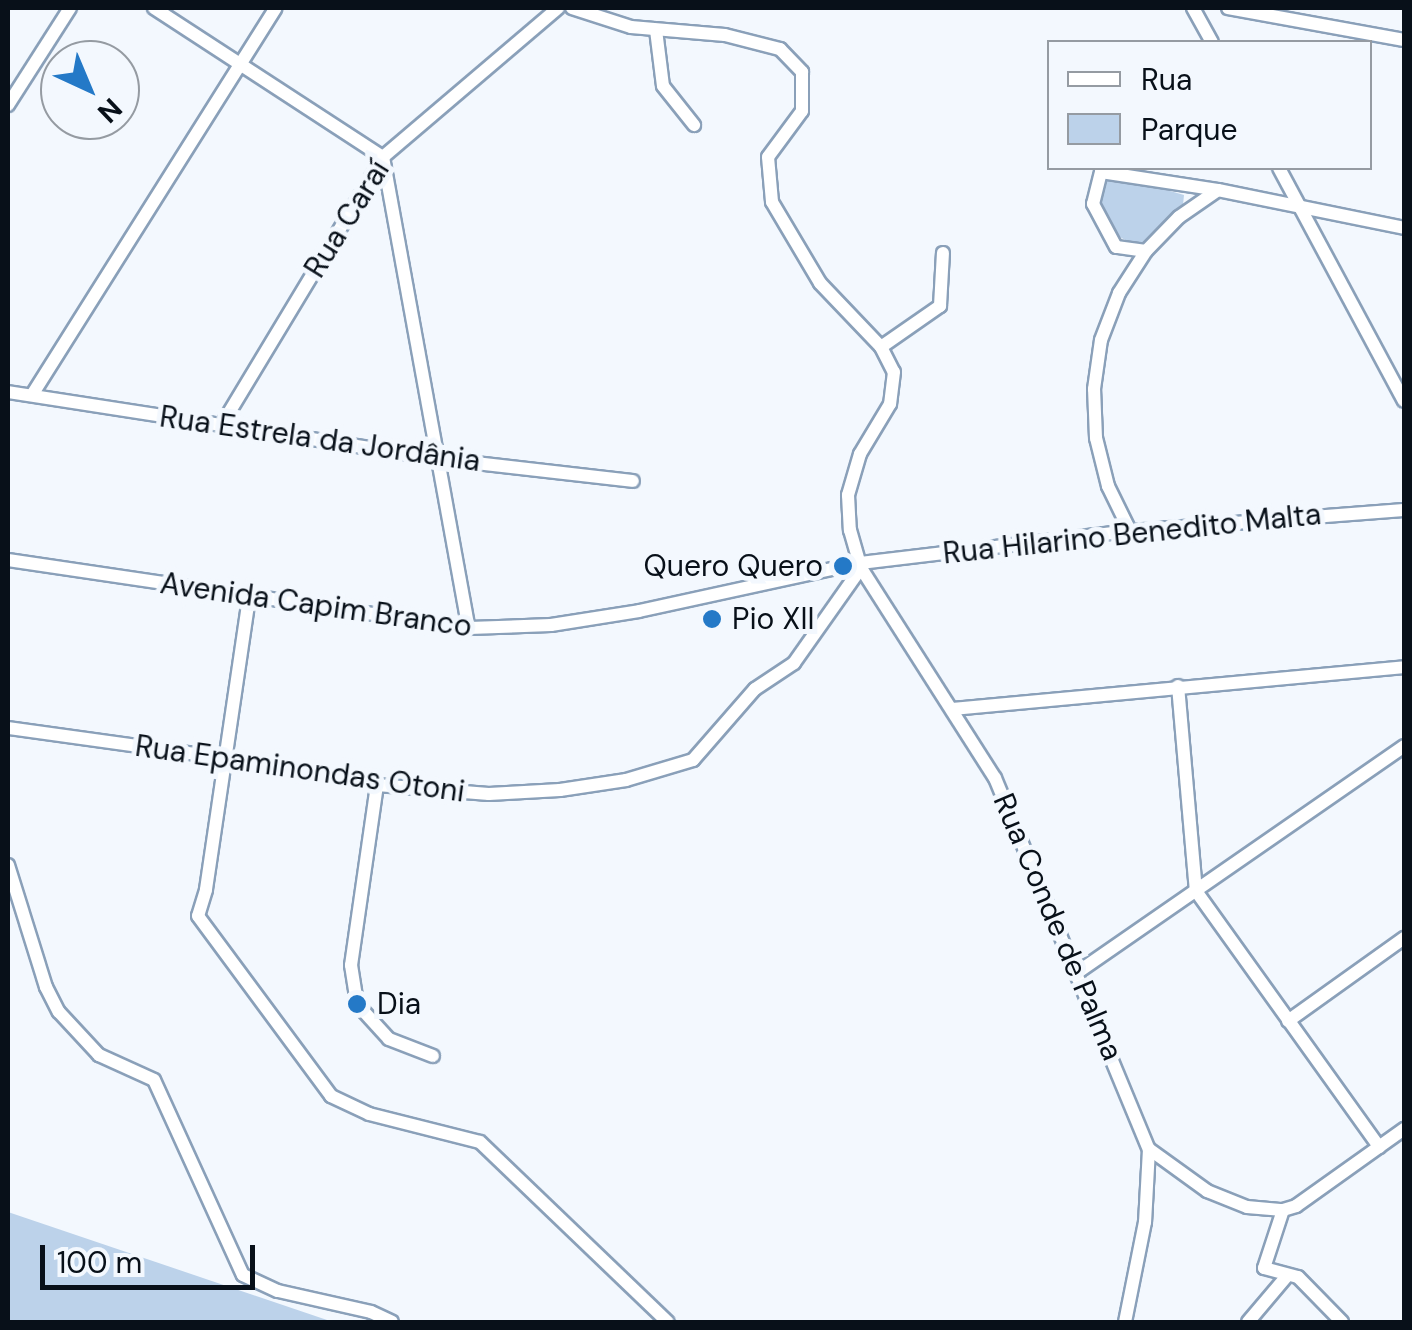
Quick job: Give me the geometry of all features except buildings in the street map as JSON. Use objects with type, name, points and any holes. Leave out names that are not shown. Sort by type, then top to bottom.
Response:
[{"type":"street","points":[[8,105],[70,8]]},
{"type":"street","points":[[154,8],[382,157],[469,628]]},
{"type":"street","points":[[32,396],[276,8]]},
{"type":"street","name":"Rua Caraí","points":[[222,426],[382,157],[558,8]]},
{"type":"street","points":[[572,8],[631,27],[725,35],[780,48],[802,72],[802,111],[768,157],[772,202],[820,282],[880,347],[940,306],[943,253]]},
{"type":"street","points":[[1193,8],[1211,40]]},
{"type":"street","points":[[1228,8],[1404,40]]},
{"type":"street","points":[[656,30],[663,86],[694,126]]},
{"type":"street","points":[[1281,170],[1404,400]]},
{"type":"street","points":[[1146,251],[1117,250],[1093,204],[1101,172],[1218,190],[1404,228]]},
{"type":"street","points":[[1130,531],[1104,470],[1096,438],[1094,389],[1102,340],[1113,309],[1146,251],[1179,217],[1218,190]]},
{"type":"street","name":"Rua Conde de Palma","points":[[880,347],[894,372],[890,404],[860,454],[848,495],[850,530],[861,565],[995,778],[1149,1149],[1145,1222],[1126,1322]]},
{"type":"street","name":"Rua Estrela da Jordânia","points":[[8,392],[440,459],[632,480]]},
{"type":"street","name":"Rua Hilarino Benedito Malta","points":[[861,565],[1130,531],[1404,510]]},
{"type":"street","name":"Avenida Capim Branco","points":[[8,560],[469,628],[550,625],[639,611],[861,565]]},
{"type":"street","name":"Rua Epaminondas Otoni","points":[[8,728],[225,758],[377,785],[526,793],[626,780],[693,760],[755,690],[794,663],[861,565]]},
{"type":"street","points":[[249,598],[206,890],[198,916],[331,1096],[369,1114],[480,1142],[668,1322]]},
{"type":"street","points":[[952,709],[1404,668]]},
{"type":"street","points":[[1178,686],[1196,890],[1379,1147]]},
{"type":"street","points":[[1078,972],[1404,746]]},
{"type":"street","points":[[377,785],[352,965],[358,1004],[389,1040],[433,1056]]},
{"type":"street","points":[[8,865],[46,987],[60,1012],[99,1055],[154,1080],[243,1274],[278,1291],[371,1312],[392,1322]]},
{"type":"street","points":[[1288,1021],[1404,938]]},
{"type":"street","points":[[1149,1149],[1207,1191],[1247,1207],[1283,1210],[1296,1206],[1404,1130]]},
{"type":"street","points":[[1283,1210],[1264,1268],[1293,1276],[1342,1322]]},
{"type":"street","points":[[1248,1322],[1293,1276]]},
{"type":"green space","points":[[1107,173],[1184,195],[1182,215],[1148,245],[1127,241],[1109,231],[1097,198]]},
{"type":"green space","points":[[8,1212],[333,1322],[8,1322]]},
{"type":"place","name":"Quero Quero","points":[[843,566]]},
{"type":"place","name":"Pio XII","points":[[712,619]]},
{"type":"place","name":"Dia","points":[[357,1004]]}]
